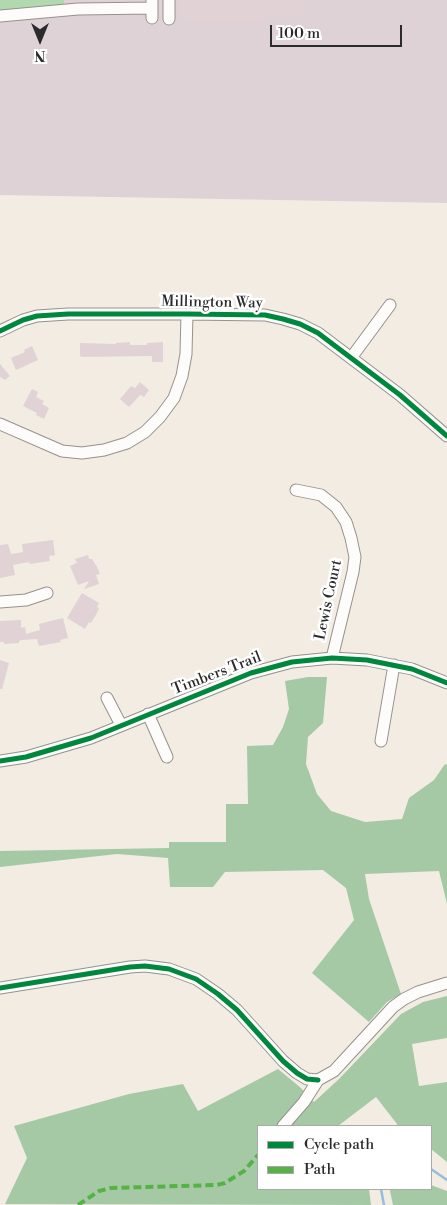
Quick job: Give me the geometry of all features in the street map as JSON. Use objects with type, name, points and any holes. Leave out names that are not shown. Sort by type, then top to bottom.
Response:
[{"type":"street","points":[[169,0],[169,19]]},
{"type":"street","points":[[0,16],[78,9],[152,9]]},
{"type":"street","points":[[351,358],[390,305]]},
{"type":"street","points":[[0,424],[62,451],[82,453],[104,450],[127,443],[145,432],[160,417],[174,398],[182,376],[186,354],[187,314]]},
{"type":"street","name":"Millington Way","points":[[0,330],[23,320],[51,315],[265,315],[300,324],[318,333],[400,396],[447,436]]},
{"type":"street","name":"Lewis Court","points":[[296,490],[321,495],[336,507],[346,522],[352,538],[353,572],[332,658]]},
{"type":"street","points":[[0,602],[26,600],[47,593]]},
{"type":"street","name":"Timbers Trail","points":[[0,761],[58,749],[251,673],[292,662],[332,658],[367,660],[412,669],[447,683]]},
{"type":"street","points":[[381,741],[394,665]]},
{"type":"street","points":[[108,698],[121,725]]},
{"type":"street","points":[[148,714],[167,757]]},
{"type":"street","points":[[0,988],[130,967],[145,966],[169,969],[196,979],[218,994],[237,1010],[283,1061],[297,1073],[308,1079],[318,1080]]},
{"type":"street","points":[[284,1125],[304,1102],[318,1080],[334,1071],[385,1015],[404,999],[418,992],[447,983]]},
{"type":"shaded area","points":[[64,0],[447,0],[447,203],[0,195],[0,21],[33,17],[64,17]]},
{"type":"green space","points":[[0,0],[64,0],[64,8],[0,13]]},
{"type":"green space","points":[[308,677],[327,677],[323,723],[308,737],[306,764],[317,794],[331,811],[365,822],[402,819],[409,798],[434,780],[445,764],[447,765],[447,904],[439,871],[365,874],[369,899],[401,994],[387,1002],[369,1022],[312,973],[354,920],[346,888],[323,870],[225,872],[213,887],[170,887],[168,858],[117,854],[0,867],[0,851],[169,848],[169,842],[226,842],[226,804],[248,804],[247,746],[273,745],[283,727],[289,709],[285,681]]},
{"type":"green space","points":[[447,996],[447,1038],[412,1044],[419,1086],[447,1082],[447,1162],[432,1150],[432,1125],[397,1125],[376,1097],[339,1125],[257,1125],[257,1190],[369,1190],[371,1205],[5,1204],[27,1158],[14,1126],[129,1094],[183,1084],[198,1111],[278,1069],[301,1088],[314,1102],[339,1079],[401,1014],[423,1002]]},
{"type":"green space","points":[[432,1185],[447,1191],[447,1205],[393,1205],[390,1191],[432,1190]]},
{"type":"building","points":[[178,0],[303,0],[303,15],[270,15],[270,22],[178,22]]},
{"type":"building","points":[[130,342],[130,345],[147,345],[147,343],[163,342],[163,362],[152,362],[152,356],[80,356],[80,343],[116,344]]},
{"type":"building","points":[[32,346],[38,360],[16,370],[11,358],[25,352],[24,350]]},
{"type":"building","points":[[0,364],[10,376],[5,380],[0,377]]},
{"type":"building","points":[[140,382],[149,390],[144,397],[140,395],[129,407],[120,399],[131,386],[135,388]]},
{"type":"building","points":[[32,389],[38,392],[36,397],[44,401],[42,404],[49,408],[44,419],[23,406]]},
{"type":"building","points":[[53,540],[55,555],[49,556],[50,561],[13,565],[15,575],[0,578],[0,545],[8,544],[11,554],[23,552],[22,544]]},
{"type":"building","points":[[88,555],[100,574],[96,575],[99,584],[84,589],[89,581],[78,585],[70,566],[77,563],[75,559]]},
{"type":"building","points":[[82,593],[99,603],[97,613],[85,629],[67,618]]},
{"type":"building","points":[[63,618],[68,638],[60,640],[61,642],[39,646],[37,639],[22,640],[19,643],[4,644],[4,642],[0,642],[0,621],[21,620],[21,628],[25,627],[26,634],[40,630],[39,624]]},
{"type":"building","points":[[0,660],[9,663],[2,689],[0,689]]},
{"type":"waterway","points":[[432,1170],[447,1180]]},
{"type":"waterway","points":[[381,1190],[384,1205]]},
{"type":"marked path","points":[[78,1205],[99,1191],[111,1188],[217,1185],[225,1183],[244,1171],[257,1156]]},
{"type":"cycle path","points":[[0,331],[23,320],[37,316],[68,314],[265,315],[283,319],[300,324],[318,333],[400,395],[447,436]]},
{"type":"cycle path","points":[[0,761],[26,757],[91,738],[251,673],[292,662],[332,658],[367,660],[412,669],[447,683]]},
{"type":"cycle path","points":[[0,988],[130,967],[145,966],[169,969],[196,979],[218,994],[237,1010],[283,1061],[307,1079],[318,1080]]}]
